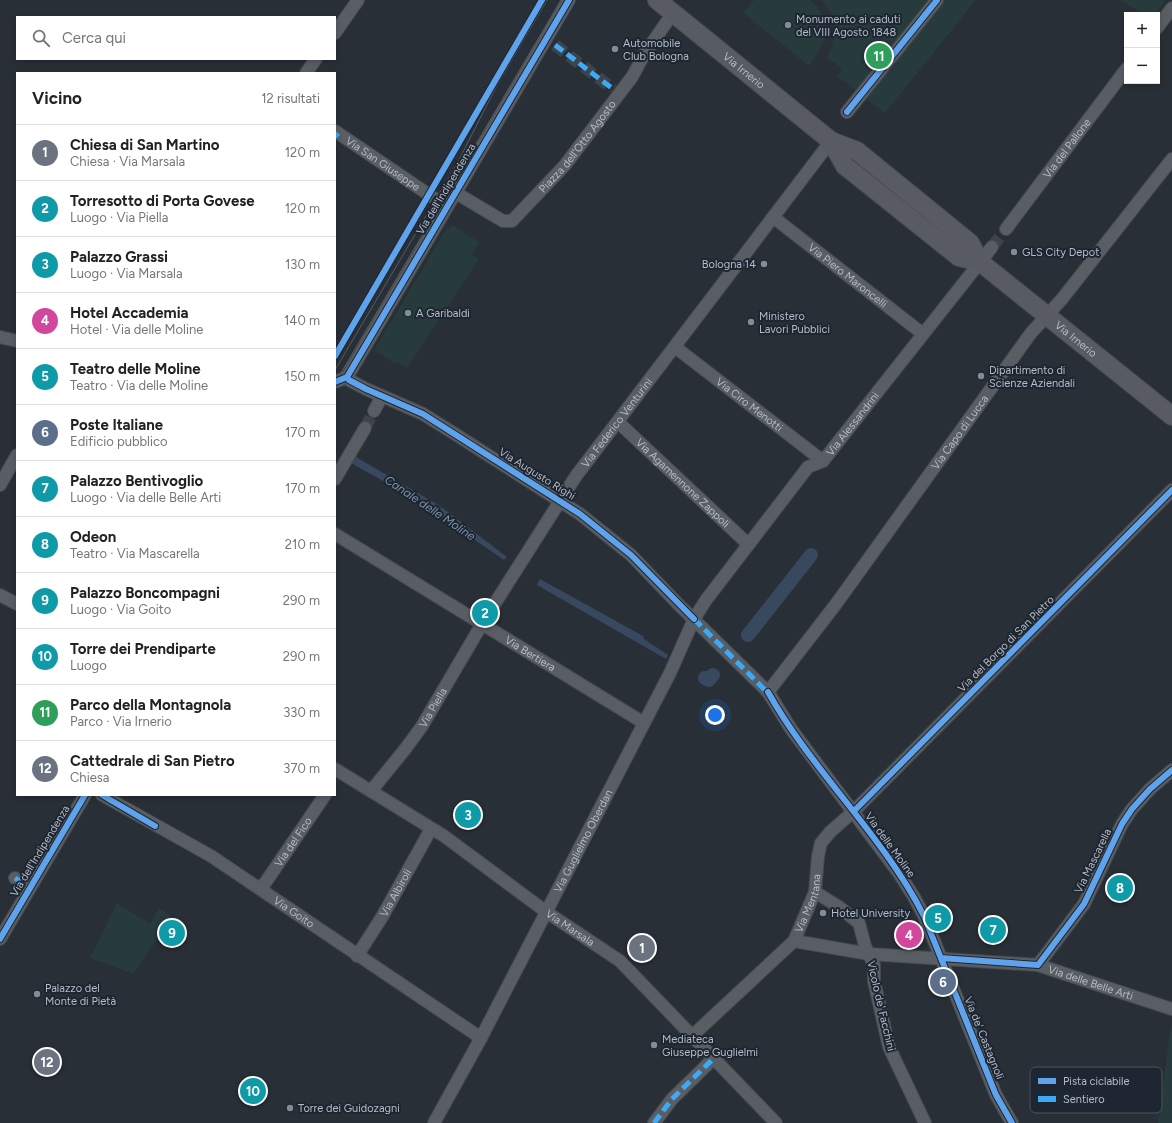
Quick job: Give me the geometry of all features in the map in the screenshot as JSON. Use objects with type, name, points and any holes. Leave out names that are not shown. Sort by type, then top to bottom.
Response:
[{"type":"street","points":[[336,32],[358,0]]},
{"type":"street","name":"Via dell'Indipendenza","points":[[347,377],[569,0]]},
{"type":"street","name":"Via Irnerio","points":[[657,0],[832,141],[857,151],[970,243],[980,262],[1172,416]]},
{"type":"street","points":[[847,112],[937,0]]},
{"type":"street","points":[[1160,24],[1172,8]]},
{"type":"street","name":"Piazza dell'Otto Agosto","points":[[456,192],[503,221],[512,221],[565,165],[632,77],[647,50],[673,13]]},
{"type":"street","points":[[307,72],[315,60]]},
{"type":"street","name":"Via del Pallone","points":[[1006,229],[1124,72]]},
{"type":"street","name":"Via San Giuseppe","points":[[336,134],[447,207]]},
{"type":"street","points":[[675,348],[832,141]]},
{"type":"street","name":"Via Capo di Lucca","points":[[768,692],[836,604],[1032,333],[1048,316],[1172,159]]},
{"type":"street","name":"Via Piero Maroncelli","points":[[773,217],[923,334]]},
{"type":"street","points":[[980,262],[992,247]]},
{"type":"street","name":"Via Alessandrini","points":[[694,619],[748,544],[808,467],[823,461],[980,262]]},
{"type":"street","points":[[0,337],[16,341]]},
{"type":"street","name":"Via Federico Venturini","points":[[560,500],[576,476],[675,348]]},
{"type":"street","name":"Via Ciro Menotti","points":[[675,348],[823,461]]},
{"type":"street","points":[[336,382],[347,377]]},
{"type":"street","name":"Via Augusto Righi","points":[[347,377],[354,383],[423,414],[560,500],[615,541],[694,619]]},
{"type":"street","points":[[374,411],[382,396]]},
{"type":"street","name":"Via Agamennone Zappoli","points":[[618,422],[748,544]]},
{"type":"street","points":[[336,477],[365,428]]},
{"type":"street","points":[[0,485],[16,457]]},
{"type":"street","name":"Via del Borgo di San Pietro","points":[[854,812],[1172,490]]},
{"type":"street","name":"Via Piella","points":[[371,791],[422,726],[485,618],[560,500]]},
{"type":"street","name":"Via Bertiera","points":[[336,535],[485,618],[644,723]]},
{"type":"street","points":[[0,595],[16,603]]},
{"type":"street","name":"Via delle Moline","points":[[694,619],[768,692],[791,728],[854,812],[914,897],[941,958]]},
{"type":"street","name":"Via Guglielmo Oberdan","points":[[434,1123],[481,1038],[545,911],[644,723],[694,619]]},
{"type":"street","name":"Via Mascarella","points":[[1038,965],[1084,904],[1122,824],[1132,809],[1150,789],[1172,770]]},
{"type":"street","name":"Via Marsala","points":[[337,773],[371,791],[478,860],[545,911],[620,961],[776,1123]]},
{"type":"street","name":"Via dell'Indipendenza","points":[[2,931],[30,888],[83,796]]},
{"type":"street","name":"Via Goito","points":[[104,796],[211,856],[357,956],[481,1038]]},
{"type":"street","name":"Via del Fico","points":[[261,889],[324,796]]},
{"type":"street","name":"Via Mentana","points":[[692,1036],[794,941],[815,892],[818,856],[821,843],[830,832],[854,812]]},
{"type":"street","name":"Via Albiroli","points":[[357,956],[382,917],[431,829]]},
{"type":"street","points":[[15,878],[30,888]]},
{"type":"street","name":"Vicolo de' Facchini","points":[[815,892],[839,907],[859,923],[874,966],[874,981],[888,1047],[920,1120]]},
{"type":"street","name":"Via delle Belle Arti","points":[[794,941],[869,954],[1038,965],[1172,1009]]},
{"type":"street","name":"Via de' Castagnoli","points":[[941,958],[996,1094],[1012,1123]]},
{"type":"street","points":[[654,1123],[672,1099],[713,1059]]},
{"type":"shaded area","points":[[754,0],[810,0],[818,8],[826,24],[826,33],[820,49],[809,66],[743,13]]},
{"type":"shaded area","points":[[821,0],[976,0],[885,113],[837,76],[842,69],[827,57],[833,42],[833,20],[827,6]]},
{"type":"shaded area","points":[[1119,0],[1166,0],[1157,12],[1141,12]]},
{"type":"shaded area","points":[[452,225],[479,242],[472,254],[479,259],[407,368],[397,362],[396,364],[374,350],[447,228],[449,229]]},
{"type":"shaded area","points":[[117,903],[150,924],[159,908],[172,917],[133,974],[90,958]]},
{"type":"shaded area","points":[[1172,1025],[1172,1123],[1158,1123],[1159,1113],[1162,1113],[1162,1093]]},
{"type":"water","points":[[356,457],[440,506],[507,557],[504,560],[417,500],[351,463]]},
{"type":"water","points":[[540,579],[643,636],[644,639],[668,655],[666,659],[537,585]]},
{"type":"waterway","name":"Canale delle Moline","points":[[748,635],[811,555]]},
{"type":"waterway","name":"Canale delle Moline","points":[[705,678],[709,680],[713,675]]},
{"type":"tunnel","points":[[555,45],[613,89]]},
{"type":"tunnel","points":[[992,247],[1006,229]]},
{"type":"tunnel","points":[[365,428],[374,411]]},
{"type":"tram line","points":[[336,368],[458,162],[497,85],[547,0]]},
{"type":"tram line","points":[[336,381],[561,0]]},
{"type":"tram line","points":[[0,931],[80,796]]},
{"type":"tram line","points":[[0,945],[88,796]]},
{"type":"marked path","points":[[555,45],[613,89]]},
{"type":"marked path","points":[[694,619],[769,694]]},
{"type":"marked path","points":[[15,878],[30,888]]},
{"type":"marked path","points":[[654,1123],[672,1099],[713,1059]]},
{"type":"cycle path","points":[[336,354],[542,0]]},
{"type":"cycle path","points":[[336,382],[347,377],[569,0]]},
{"type":"cycle path","points":[[847,112],[937,0]]},
{"type":"cycle path","points":[[347,377],[349,380],[366,389],[423,414],[580,514],[631,555],[694,619]]},
{"type":"cycle path","points":[[854,811],[1172,490]]},
{"type":"cycle path","points":[[768,692],[805,749],[889,858],[924,916],[996,1095],[1012,1123]]},
{"type":"cycle path","points":[[941,958],[1038,965],[1084,904],[1122,824],[1132,809],[1150,789],[1172,770]]},
{"type":"cycle path","points":[[0,939],[84,796]]},
{"type":"cycle path","points":[[104,796],[155,826]]},
{"type":"place","name":"Monumento ai caduti del VIII Agosto 1848","points":[[788,25]]},
{"type":"place","name":"Automobile Club Bologna","points":[[615,49]]},
{"type":"place","name":"Parco della Montagnola","points":[[879,56]]},
{"type":"place","name":"GLS City Depot","points":[[1014,252]]},
{"type":"place","name":"Bologna 14","points":[[764,264]]},
{"type":"place","name":"A Garibaldi","points":[[408,313]]},
{"type":"place","name":"Ministero Lavori Pubblici","points":[[751,322]]},
{"type":"place","name":"Dipartimento di Scienze Aziendali","points":[[981,376]]},
{"type":"place","name":"Torresotto di Porta Govese","points":[[485,613]]},
{"type":"place","name":"Palazzo Grassi","points":[[468,815]]},
{"type":"place","name":"Odeon","points":[[1120,888]]},
{"type":"place","name":"Hotel University","points":[[823,913]]},
{"type":"place","name":"Teatro delle Moline","points":[[938,918]]},
{"type":"place","name":"Palazzo Bentivoglio","points":[[993,930]]},
{"type":"place","name":"Palazzo Boncompagni","points":[[172,933]]},
{"type":"place","name":"Hotel Accademia","points":[[909,935]]},
{"type":"place","name":"Chiesa di San Martino","points":[[642,948]]},
{"type":"place","name":"Poste Italiane","points":[[943,982]]},
{"type":"place","name":"Palazzo del Monte di Pietà","points":[[37,994]]},
{"type":"place","name":"Mediateca Giuseppe Guglielmi","points":[[654,1045]]},
{"type":"place","name":"Cattedrale di San Pietro","points":[[47,1062]]},
{"type":"place","name":"Torre dei Prendiparte","points":[[253,1091]]},
{"type":"place","name":"Torre dei Guidozagni","points":[[290,1108]]}]
